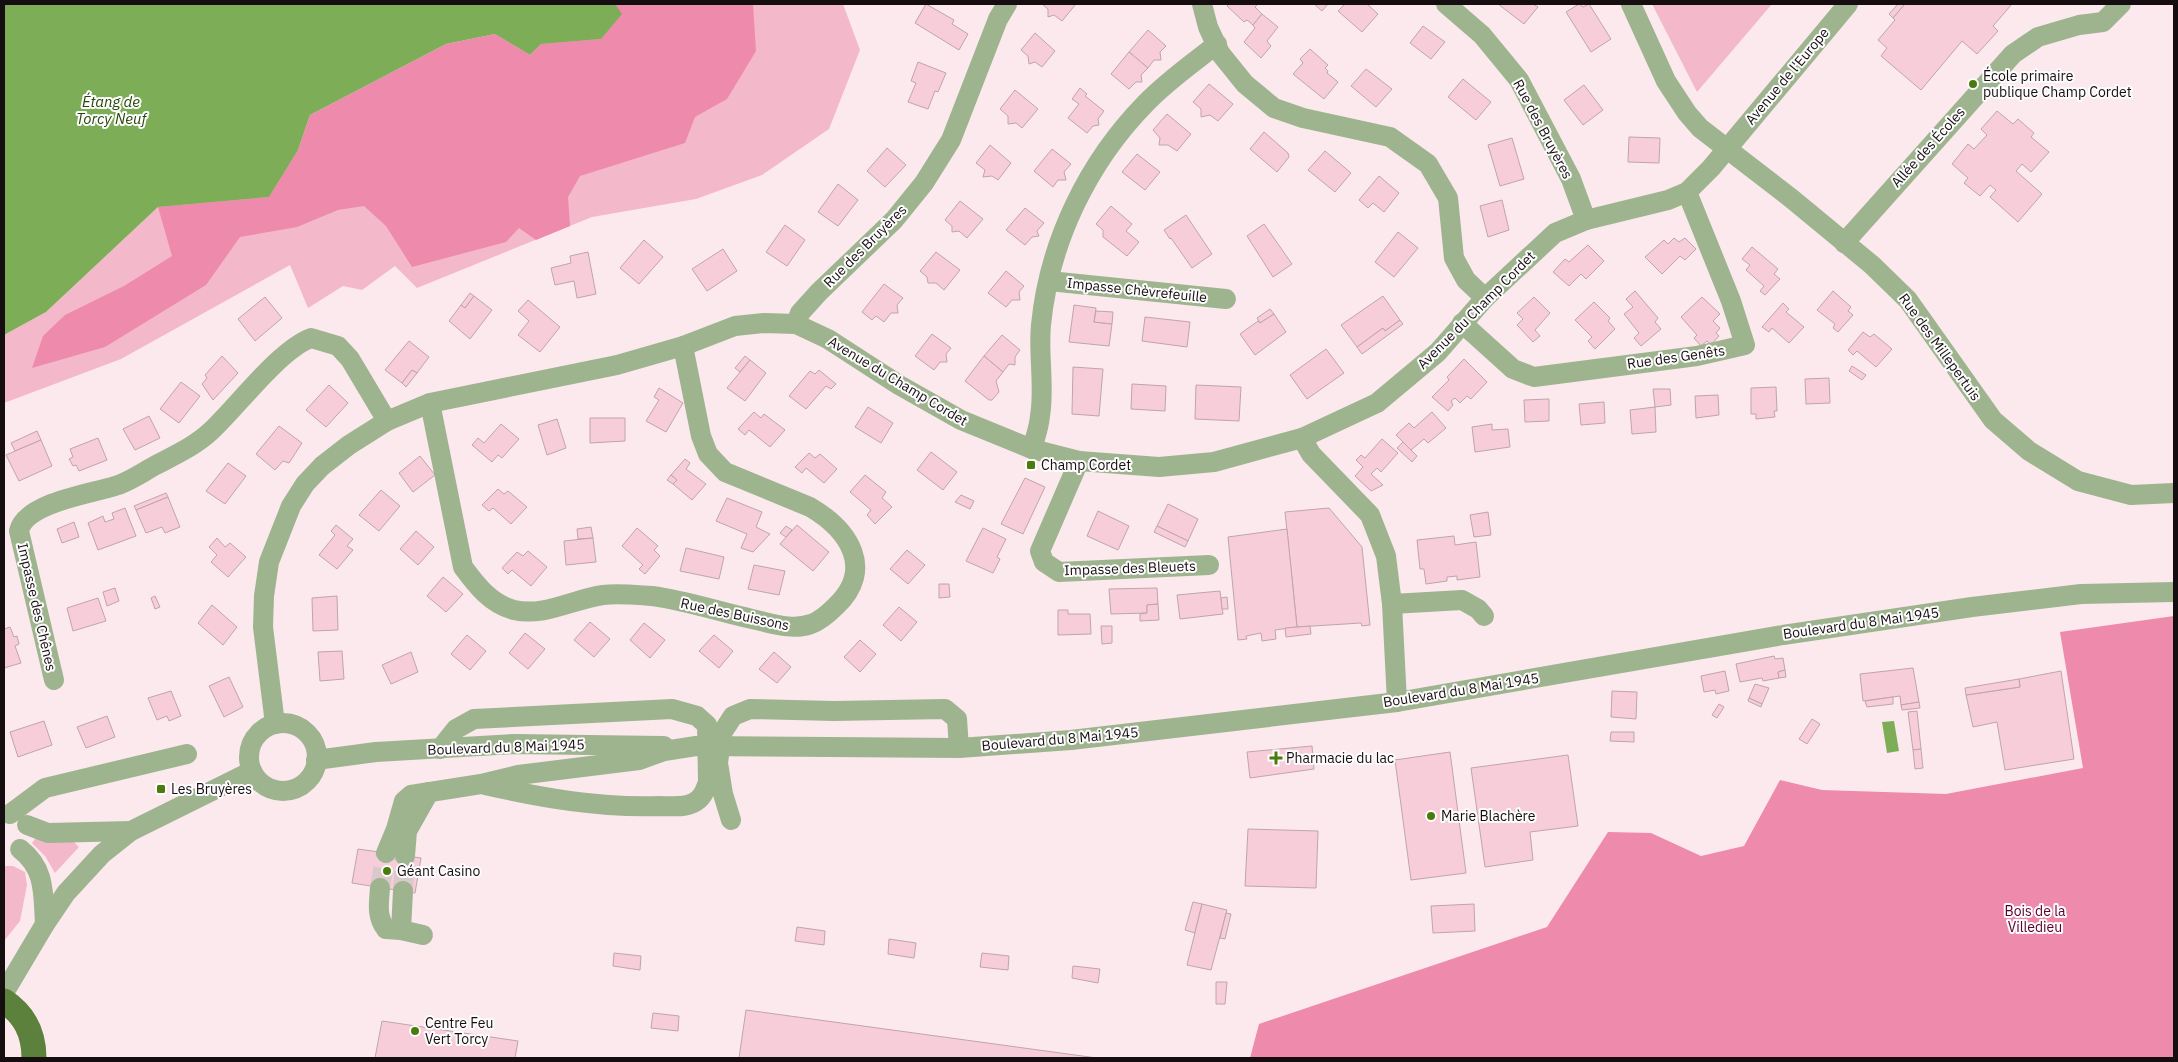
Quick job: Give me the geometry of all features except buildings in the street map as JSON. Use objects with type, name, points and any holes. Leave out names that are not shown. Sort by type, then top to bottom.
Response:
[{"type":"main road","points":[[4,1001],[16,1009],[27,1024],[34,1042],[34,1058]]},
{"type":"street","name":"Rue des Bruyères","points":[[796,324],[800,313],[823,287],[894,220],[924,183],[951,140],[1006,4]]},
{"type":"street","points":[[1202,4],[1208,26],[1220,53],[1245,84],[1274,108],[1304,118],[1390,137],[1428,164],[1448,198],[1453,230],[1451,245],[1457,264],[1466,280],[1485,298]]},
{"type":"street","name":"Rue des Bruyères","points":[[1446,4],[1482,35],[1519,80],[1571,179],[1586,220]]},
{"type":"street","name":"Rue des Millepertuis","points":[[1631,4],[1654,56],[1676,98],[1700,128],[1792,199],[1872,265],[1908,300],[1993,420],[2029,451],[2078,481],[2131,496],[2174,493]]},
{"type":"street","name":"Avenue de l'Europe","points":[[1726,149],[1848,4]]},
{"type":"street","name":"Allée des Écoles","points":[[1844,243],[2012,54],[2038,37],[2080,25],[2103,22],[2121,4]]},
{"type":"street","points":[[1032,449],[1040,415],[1041,324],[1049,281],[1068,218],[1102,157],[1147,102],[1217,44]]},
{"type":"street","name":"Avenue du Champ Cordet","points":[[275,724],[263,627],[264,596],[269,562],[277,537],[291,506],[305,484],[322,466],[387,421],[430,404],[617,365],[683,346],[735,326],[764,323],[796,324],[828,339],[899,385],[961,420],[1032,449],[1079,461],[1159,467],[1214,462],[1302,438],[1377,403],[1438,352],[1485,298],[1555,233],[1586,220],[1668,200],[1688,192],[1726,149]]},
{"type":"street","name":"Rue des Genêts","points":[[1462,323],[1513,369],[1534,377],[1697,356],[1745,345],[1731,301],[1688,192]]},
{"type":"street","name":"Impasse Chèvrefeuille","points":[[1049,281],[1226,299]]},
{"type":"street","name":"Impasse des Chênes","points":[[54,680],[20,531],[21,523],[27,516],[36,510],[60,502],[117,486],[193,445],[210,432],[292,348],[311,338],[324,340],[338,346],[350,359],[387,421]]},
{"type":"street","name":"Rue des Buissons","points":[[430,404],[464,567],[478,588],[498,604],[514,610],[535,612],[603,595],[654,597],[788,627],[811,624],[829,613],[843,599],[853,582],[857,562],[850,546],[840,531],[822,514],[810,507],[725,472],[708,454],[701,436],[683,346]]},
{"type":"street","points":[[1302,438],[1311,454],[1370,515],[1386,556],[1392,604],[1397,702]]},
{"type":"street","name":"Impasse des Bleuets","points":[[1079,461],[1040,551],[1044,562],[1059,572],[1209,565]]},
{"type":"street","name":"Boulevard du 8 Mai 1945","points":[[316,760],[376,752],[513,744],[959,748],[1071,740],[1397,702],[1783,635],[1972,607],[2081,594],[2174,592]]},
{"type":"street","points":[[1392,604],[1462,600],[1478,608],[1484,616]]},
{"type":"street","points":[[440,748],[456,729],[474,719],[672,709],[697,716],[707,725],[708,782],[705,792],[700,799],[692,804],[644,807],[588,804],[550,799],[481,784]]},
{"type":"street","points":[[731,820],[723,794],[718,763],[722,733],[733,716],[750,709],[945,709],[957,719],[959,748]]},
{"type":"street","points":[[286,723],[305,731],[314,744],[316,760],[314,769],[303,784],[285,790],[266,786],[252,771],[249,755],[254,738],[260,732],[275,724],[286,723]]},
{"type":"street","points":[[395,854],[396,829],[404,801],[411,795],[481,784],[518,775],[640,760],[664,751],[696,746]]},
{"type":"street","points":[[7,815],[45,788],[187,754]]},
{"type":"street","points":[[4,993],[45,924],[66,893],[96,861],[131,831],[252,771]]},
{"type":"street","points":[[7,815],[18,816],[27,825],[48,833],[131,831]]},
{"type":"street","points":[[27,825],[29,835],[27,842],[12,850],[37,866],[42,885],[45,924]]},
{"type":"street","points":[[380,888],[379,916],[386,929],[423,935]]},
{"type":"street","points":[[401,930],[403,891]]},
{"type":"shaded area","points":[[615,4],[843,4],[860,50],[829,129],[762,175],[696,199],[592,217],[417,288],[395,266],[362,290],[343,286],[308,308],[290,265],[121,359],[4,403],[4,335],[46,312],[158,207],[298,150],[495,34],[530,55],[541,44]]},
{"type":"shaded area","points":[[1652,4],[1772,4],[1697,92]]},
{"type":"shaded area","points":[[35,839],[73,841],[79,847],[55,873],[45,856],[32,843]]},
{"type":"shaded area","points":[[5,866],[13,866],[25,872],[27,885],[20,921],[4,941],[4,869]]},
{"type":"green space","points":[[615,4],[753,4],[756,51],[727,99],[695,117],[685,143],[580,176],[568,197],[570,226],[536,240],[519,228],[506,242],[412,267],[386,226],[364,206],[338,210],[297,227],[240,237],[206,285],[105,347],[32,368],[43,336],[65,315],[124,286],[172,256],[158,207],[269,197],[298,150],[310,115],[446,44],[495,34],[530,55],[541,44],[601,39]]},
{"type":"green space","name":"Bois de la Villedieu","points":[[2174,616],[2174,1058],[1250,1058],[1259,1024],[1547,927],[1608,832],[1651,833],[1701,856],[1744,846],[1780,780],[1822,790],[1946,794],[2083,768],[2060,632]]},
{"type":"water","name":"Étang de Torcy Neuf","points":[[4,4],[615,4],[622,14],[601,39],[541,44],[530,55],[495,34],[446,44],[310,115],[298,150],[269,197],[158,207],[46,312],[4,335]]},
{"type":"water","points":[[1894,721],[1899,751],[1887,753],[1882,722]]},
{"type":"tunnel","points":[[380,888],[386,853]]},
{"type":"tunnel","points":[[403,891],[405,856]]},
{"type":"place","name":"École primaire publique Champ Cordet","points":[[1973,84]]},
{"type":"place","name":"Champ Cordet","points":[[1031,465]]},
{"type":"place","name":"Pharmacie du lac","points":[[1276,758]]},
{"type":"place","name":"Les Bruyères","points":[[161,789]]},
{"type":"place","name":"Marie Blachère","points":[[1431,816]]},
{"type":"place","name":"Géant Casino","points":[[387,871]]},
{"type":"place","name":"Centre Feu Vert Torcy","points":[[415,1031]]}]
